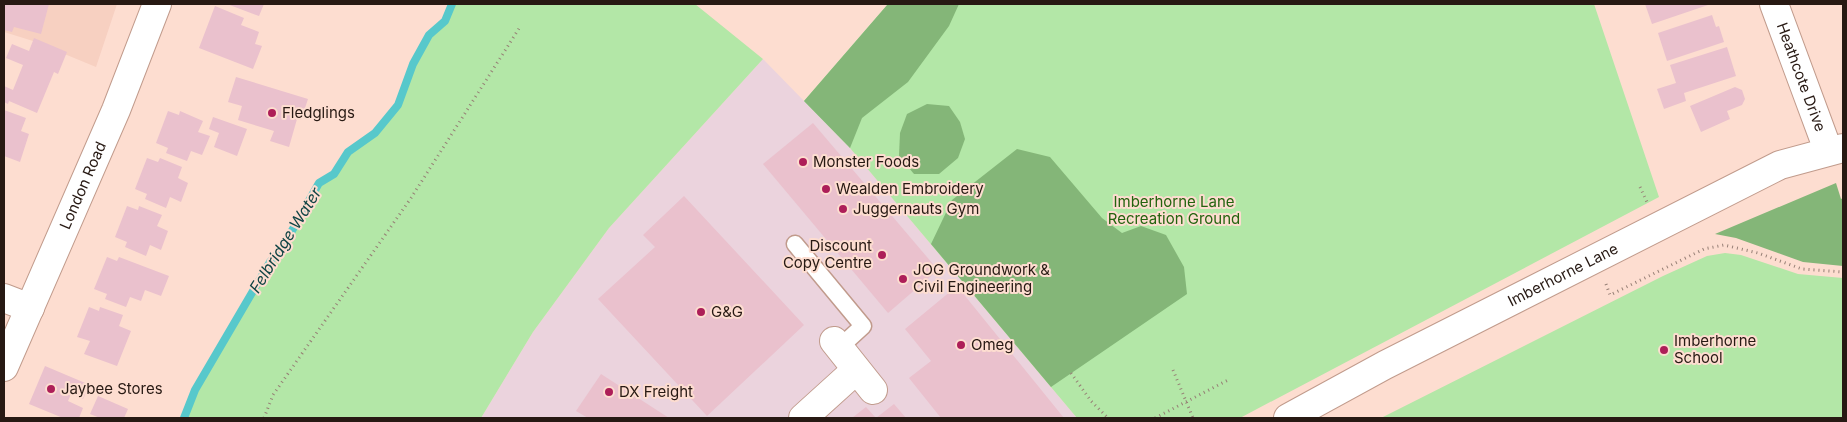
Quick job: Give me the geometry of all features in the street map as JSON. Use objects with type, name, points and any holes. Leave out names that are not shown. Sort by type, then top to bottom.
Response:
[{"type":"main road","name":"London Road","points":[[4,367],[116,110],[157,4]]},
{"type":"main road","name":"Heathcote Drive","points":[[1774,4],[1836,149]]},
{"type":"main road","name":"Imberhorne Lane","points":[[1288,418],[1385,365],[1780,165],[1836,149]]},
{"type":"main road","points":[[4,298],[30,308]]},
{"type":"main road","points":[[803,418],[864,380],[837,344]]},
{"type":"lane","points":[[795,244],[863,326],[837,344]]},
{"type":"path","points":[[264,418],[273,394],[411,198],[520,28]]},
{"type":"path","points":[[1595,260],[1610,295],[1704,249],[1724,246],[1758,253],[1802,269],[1843,272]]},
{"type":"path","points":[[1173,370],[1192,418]]},
{"type":"path","points":[[1071,373],[1091,401],[1108,418]]},
{"type":"path","points":[[1155,418],[1187,404],[1228,380]]},
{"type":"shaded area","points":[[4,4],[117,4],[96,67],[33,41],[4,32]]},
{"type":"shaded area","points":[[763,59],[850,148],[1077,418],[481,418],[533,332],[609,228]]},
{"type":"green space","points":[[452,4],[695,4],[763,59],[609,228],[533,332],[481,418],[184,418],[195,390],[270,262],[281,250],[319,183],[334,174],[348,152],[375,133],[398,105],[413,64],[429,35],[445,21]]},
{"type":"green space","name":"Imberhorne Lane Recreation Ground","points":[[888,4],[1594,4],[1659,197],[1240,418],[1077,418],[850,148],[804,101]]},
{"type":"green space","points":[[888,4],[959,4],[949,26],[908,82],[862,118],[850,148],[804,101]]},
{"type":"green space","points":[[927,104],[949,106],[960,122],[965,139],[958,158],[939,174],[914,174],[899,156],[900,133],[907,114]]},
{"type":"green space","points":[[1017,149],[1050,157],[1102,218],[1122,233],[1141,226],[1166,235],[1184,267],[1187,294],[1051,387],[931,244],[952,200]]},
{"type":"green space","points":[[1836,183],[1841,199],[1843,198],[1843,266],[1803,262],[1736,238],[1715,234]]},
{"type":"green space","name":"Imberhorne School","points":[[1725,253],[1741,255],[1798,274],[1843,278],[1843,418],[1381,418],[1663,276],[1707,256]]},
{"type":"building","points":[[4,4],[49,4],[41,34],[14,27],[12,32],[4,30]]},
{"type":"building","points":[[227,4],[264,4],[259,16]]},
{"type":"building","points":[[1645,4],[1707,4],[1708,5],[1652,24]]},
{"type":"building","points":[[215,6],[244,18],[241,25],[259,32],[255,44],[262,46],[253,69],[199,48]]},
{"type":"building","points":[[1712,15],[1716,27],[1719,26],[1724,42],[1667,61],[1658,33]]},
{"type":"building","points":[[34,38],[67,52],[58,74],[54,72],[37,113],[9,101],[8,104],[4,102],[4,86],[13,90],[23,65],[6,58],[12,44],[29,51]]},
{"type":"building","points":[[1727,47],[1736,76],[1684,93],[1686,101],[1664,109],[1657,89],[1676,83],[1670,65]]},
{"type":"building","name":"Fledglings","points":[[236,77],[308,99],[301,120],[297,119],[289,147],[270,141],[274,131],[238,120],[242,106],[228,102]]},
{"type":"building","points":[[1735,87],[1742,90],[1745,99],[1742,105],[1727,111],[1730,119],[1701,132],[1690,106]]},
{"type":"building","points":[[4,110],[26,118],[21,131],[29,134],[20,162],[4,156]]},
{"type":"building","points":[[168,111],[179,115],[180,111],[203,121],[198,132],[210,136],[202,155],[191,151],[187,161],[166,153],[168,148],[156,143]]},
{"type":"building","points":[[213,117],[247,129],[237,156],[214,147],[219,133],[209,129]]},
{"type":"building","points":[[813,123],[938,270],[888,313],[763,164]]},
{"type":"building","points":[[147,158],[158,162],[160,158],[182,167],[178,178],[188,183],[181,202],[170,197],[166,208],[145,199],[147,194],[135,189]]},
{"type":"building","name":"G&G","points":[[684,196],[804,325],[707,416],[598,299],[655,247],[643,235]]},
{"type":"building","points":[[127,206],[138,210],[139,206],[162,215],[157,226],[168,231],[161,250],[150,245],[146,256],[125,247],[127,242],[115,237]]},
{"type":"building","points":[[107,257],[117,261],[119,257],[169,276],[161,296],[145,290],[141,301],[130,297],[126,307],[105,299],[107,294],[94,289]]},
{"type":"building","name":"Omeg","points":[[957,286],[1064,418],[941,418],[909,378],[931,361],[905,329]]},
{"type":"building","points":[[89,307],[99,311],[100,307],[123,315],[119,326],[131,331],[117,366],[84,354],[90,341],[77,337]]},
{"type":"building","points":[[45,366],[90,385],[83,399],[71,394],[68,401],[83,408],[79,418],[63,418],[29,404]]},
{"type":"building","name":"DX Freight","points":[[601,374],[669,418],[588,418],[576,411]]},
{"type":"building","points":[[98,396],[128,409],[124,418],[100,418],[90,414]]},
{"type":"building","points":[[894,404],[906,418],[876,418]]},
{"type":"building","points":[[866,407],[876,418],[852,418]]},
{"type":"waterway","name":"Felbridge Water","points":[[184,418],[195,390],[270,262],[281,250],[319,183],[334,174],[348,152],[375,133],[398,105],[413,64],[429,35],[445,21],[452,4]]},
{"type":"place","name":"Fledglings","points":[[272,113]]},
{"type":"place","name":"Monster Foods","points":[[803,162]]},
{"type":"place","name":"Wealden Embroidery","points":[[826,189]]},
{"type":"place","name":"Juggernauts Gym","points":[[843,209]]},
{"type":"place","name":"Discount Copy Centre","points":[[882,255]]},
{"type":"place","name":"JOG Groundwork & Civil Engineering","points":[[903,279]]},
{"type":"place","name":"G&G","points":[[701,312]]},
{"type":"place","name":"Omeg","points":[[961,345]]},
{"type":"place","name":"Imberhorne School","points":[[1664,350]]},
{"type":"place","name":"Jaybee Stores","points":[[51,389]]},
{"type":"place","name":"DX Freight","points":[[609,392]]}]
